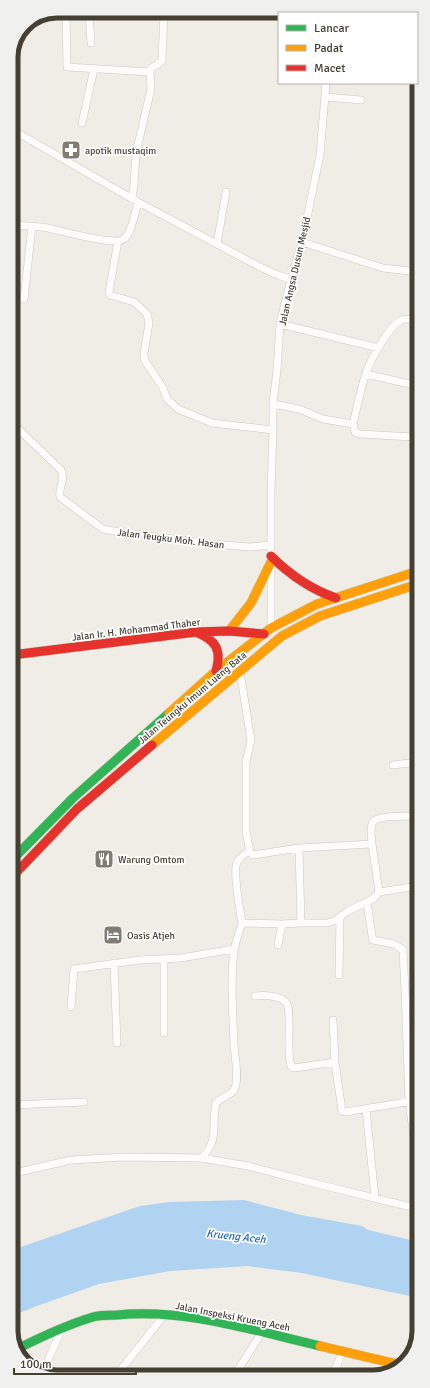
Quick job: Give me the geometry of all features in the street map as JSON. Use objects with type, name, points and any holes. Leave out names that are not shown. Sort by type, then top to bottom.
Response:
[{"type":"main road","points":[[229,631],[251,603],[271,559],[303,584],[320,593],[336,598]]},
{"type":"main road","name":"Jalan Teungku Imum Lueng Bata","points":[[18,854],[63,807],[216,671],[268,631],[317,604],[412,573]]},
{"type":"main road","name":"Jalan Teungku Imum Lueng Bata","points":[[18,871],[77,809],[282,636],[320,616],[412,586]]},
{"type":"main road","name":"Jalan Ir. H. Mohammad Thaher","points":[[18,654],[196,632],[268,631]]},
{"type":"main road","points":[[196,632],[204,635],[212,641],[218,652],[219,659],[216,671]]},
{"type":"main road","points":[[95,780],[102,787]]},
{"type":"main road","name":"Jalan Inspeksi Krueng Aceh","points":[[22,1347],[47,1334],[94,1317],[133,1313],[165,1314],[223,1323],[394,1363]]},
{"type":"street","points":[[66,18],[67,67],[150,72]]},
{"type":"street","points":[[89,18],[91,43]]},
{"type":"street","points":[[18,225],[32,226],[105,240],[118,241],[125,239],[129,234],[135,200],[134,185],[136,153],[151,89],[150,72],[152,66],[162,61],[164,18]]},
{"type":"street","points":[[82,123],[94,69]]},
{"type":"street","name":"Jalan Angsa Dusun Mesjid","points":[[268,631],[271,559],[273,404],[280,324],[302,242],[320,155],[326,84]]},
{"type":"street","points":[[325,97],[361,100]]},
{"type":"street","points":[[18,133],[135,200],[260,267],[291,279]]},
{"type":"street","points":[[217,244],[226,192]]},
{"type":"street","points":[[24,299],[32,226]]},
{"type":"street","points":[[118,241],[109,292],[110,295],[134,302],[147,314],[149,323],[144,354],[145,361],[163,388],[167,399],[178,409],[204,421],[273,430]]},
{"type":"street","points":[[302,242],[383,268],[412,271]]},
{"type":"street","points":[[412,320],[401,320],[396,323],[391,328],[379,348],[366,374],[353,424],[355,432],[360,434],[412,437]]},
{"type":"street","points":[[280,324],[379,348]]},
{"type":"street","points":[[366,374],[412,385]]},
{"type":"street","points":[[273,404],[299,409],[323,419],[353,424]]},
{"type":"street","name":"Jalan Teugku Moh. Hasan","points":[[18,428],[61,470],[64,479],[59,492],[60,497],[103,528],[119,532],[211,544],[250,547],[271,545]]},
{"type":"street","points":[[240,672],[251,740],[246,762],[246,831],[249,852]]},
{"type":"street","points":[[393,765],[412,763]]},
{"type":"street","points":[[379,892],[372,844],[371,829],[373,821],[384,817],[412,816]]},
{"type":"street","points":[[249,852],[253,855],[299,848],[372,844]]},
{"type":"street","points":[[299,848],[300,923]]},
{"type":"street","points":[[201,1158],[211,1145],[213,1138],[216,1103],[219,1099],[227,1096],[233,1091],[235,1087],[236,1068],[232,993],[234,949],[242,923],[236,864],[237,861],[249,852]]},
{"type":"street","points":[[242,923],[327,923],[373,899],[379,892],[412,887]]},
{"type":"street","points":[[367,902],[372,936],[374,940],[394,944],[403,950],[409,1102],[412,1123]]},
{"type":"street","points":[[339,976],[340,917]]},
{"type":"street","points":[[278,945],[282,924]]},
{"type":"street","points":[[71,1008],[74,969],[140,960],[181,958],[234,949]]},
{"type":"street","points":[[164,959],[164,1033]]},
{"type":"street","points":[[114,963],[117,1043]]},
{"type":"street","points":[[255,996],[265,995],[274,997],[287,1004],[288,1045],[291,1066],[294,1068],[334,1062]]},
{"type":"street","points":[[333,1020],[334,1062],[341,1110],[345,1112],[412,1101]]},
{"type":"street","points":[[18,1105],[84,1102]]},
{"type":"street","points":[[366,1109],[375,1198]]},
{"type":"street","points":[[18,1173],[71,1160],[124,1157],[201,1158],[248,1166],[412,1207]]},
{"type":"street","points":[[121,1370],[165,1314]]},
{"type":"street","points":[[45,1368],[62,1328]]},
{"type":"street","points":[[238,1370],[262,1332]]},
{"type":"street","points":[[335,1370],[344,1351]]},
{"type":"water","name":"Krueng Aceh","points":[[244,1200],[301,1215],[362,1226],[368,1230],[412,1240],[412,1297],[302,1273],[247,1266],[170,1271],[99,1284],[18,1314],[18,1248],[140,1206],[170,1202]]},
{"type":"traffic: fast","points":[[18,854],[73,798],[169,713]]},
{"type":"traffic: fast","points":[[22,1347],[63,1327],[93,1317],[105,1315],[142,1314],[168,1315],[219,1322],[320,1346]]},
{"type":"traffic: slow","points":[[229,631],[251,603],[271,562]]},
{"type":"traffic: slow","points":[[169,713],[216,671],[271,628],[317,604],[412,573]]},
{"type":"traffic: slow","points":[[152,745],[282,636],[320,616],[412,586]]},
{"type":"traffic: slow","points":[[320,1346],[394,1363]]},
{"type":"traffic: jam","points":[[271,556],[301,581],[336,598]]},
{"type":"traffic: jam","points":[[18,654],[196,632],[229,631],[264,634]]},
{"type":"traffic: jam","points":[[196,632],[213,642],[216,647],[218,652],[218,664],[216,671]]},
{"type":"traffic: jam","points":[[18,871],[77,809],[152,745]]},
{"type":"place","name":"apotik mustaqim","points":[[71,150]]},
{"type":"place","name":"Warung Omtom","points":[[104,859]]},
{"type":"place","name":"Oasis Atjeh","points":[[113,935]]}]
